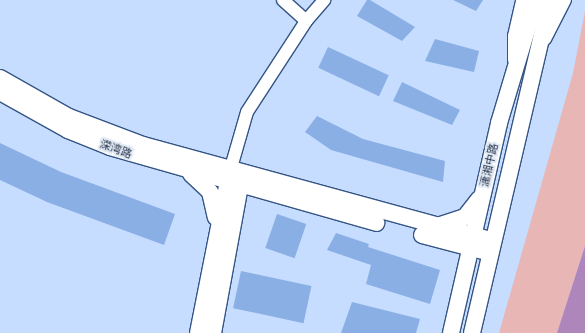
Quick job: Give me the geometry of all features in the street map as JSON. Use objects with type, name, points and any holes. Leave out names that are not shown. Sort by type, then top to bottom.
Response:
[{"type":"main road","name":"潇湘中路","points":[[451,333],[483,191],[514,70],[538,11],[550,0]]},
{"type":"main road","name":"潇湘中路","points":[[472,333],[537,52],[538,11]]},
{"type":"main road","points":[[0,78],[69,117],[235,178],[272,194],[428,231],[451,252],[460,272],[460,290]]},
{"type":"main road","name":"溁湾路","points":[[0,92],[68,130],[178,169],[235,178]]},
{"type":"main road","points":[[178,169],[200,181],[210,192],[217,227]]},
{"type":"main road","points":[[213,333],[235,218],[235,178]]},
{"type":"main road","points":[[198,333],[217,227],[235,178]]},
{"type":"main road","points":[[235,178],[491,247]]},
{"type":"main road","points":[[428,231],[465,217],[483,191]]},
{"type":"main road","points":[[235,218],[247,197],[272,194]]},
{"type":"street","points":[[283,0],[306,21]]},
{"type":"street","points":[[235,178],[247,112],[306,21],[324,0]]},
{"type":"street","points":[[514,70],[514,36],[522,0]]},
{"type":"street","points":[[537,52],[565,0]]},
{"type":"shaded area","points":[[585,11],[585,246],[557,333],[499,333],[573,73]]},
{"type":"shaded area","points":[[585,246],[585,333],[557,333]]},
{"type":"building","points":[[367,0],[370,0],[415,27],[402,41],[357,16]]},
{"type":"building","points":[[453,0],[483,0],[476,11]]},
{"type":"building","points":[[435,39],[479,51],[474,72],[425,61]]},
{"type":"building","points":[[328,47],[389,75],[379,96],[318,68]]},
{"type":"building","points":[[402,82],[460,110],[452,125],[393,101]]},
{"type":"building","points":[[317,116],[363,139],[445,161],[443,182],[331,150],[305,132]]},
{"type":"building","points":[[0,143],[61,172],[175,214],[164,245],[47,202],[0,180]]},
{"type":"building","points":[[277,214],[306,224],[295,258],[265,248]]},
{"type":"building","points":[[336,233],[369,244],[368,247],[440,270],[430,304],[366,284],[371,265],[327,250]]},
{"type":"building","points":[[241,271],[311,286],[304,323],[233,308]]},
{"type":"building","points":[[352,302],[420,319],[416,333],[341,333]]}]
